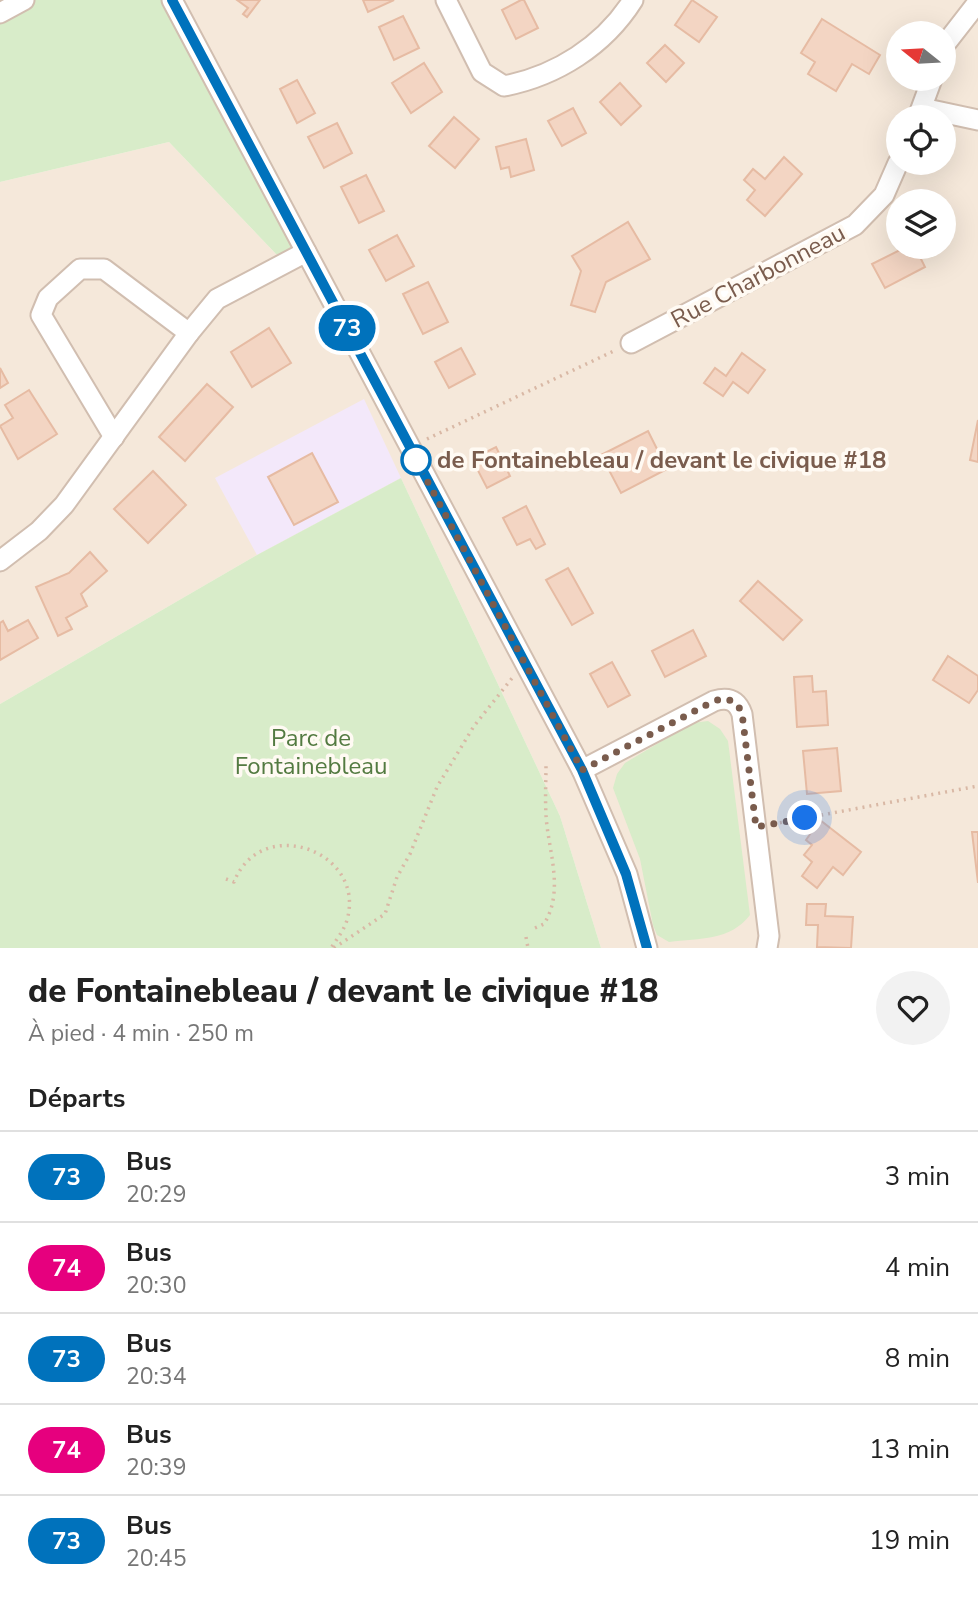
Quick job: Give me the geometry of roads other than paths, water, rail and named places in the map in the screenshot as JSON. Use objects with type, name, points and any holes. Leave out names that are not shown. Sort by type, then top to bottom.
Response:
[{"type":"street","points":[[0,13],[24,0]]},
{"type":"street","points":[[172,0],[582,770],[626,874],[647,948]]},
{"type":"street","points":[[446,0],[482,72],[504,86],[532,81],[586,52],[620,20],[633,0]]},
{"type":"street","points":[[956,30],[978,2]]},
{"type":"street","points":[[956,117],[978,120]]},
{"type":"street","name":"Rue Charbonneau","points":[[631,343],[855,225],[884,195],[893,175]]},
{"type":"street","points":[[0,561],[39,531],[55,514],[189,333],[218,299],[306,252]]},
{"type":"street","points":[[114,437],[41,316],[47,298],[80,270],[104,269],[189,333]]},
{"type":"street","points":[[582,770],[714,701],[729,699],[735,702],[742,713],[769,936],[767,948]]},
{"type":"place","name":"de Fontainebleau / devant le civique #18","points":[[416,460]]},
{"type":"park label","name":"Parc de Fontainebleau","points":[[311,752]]}]
